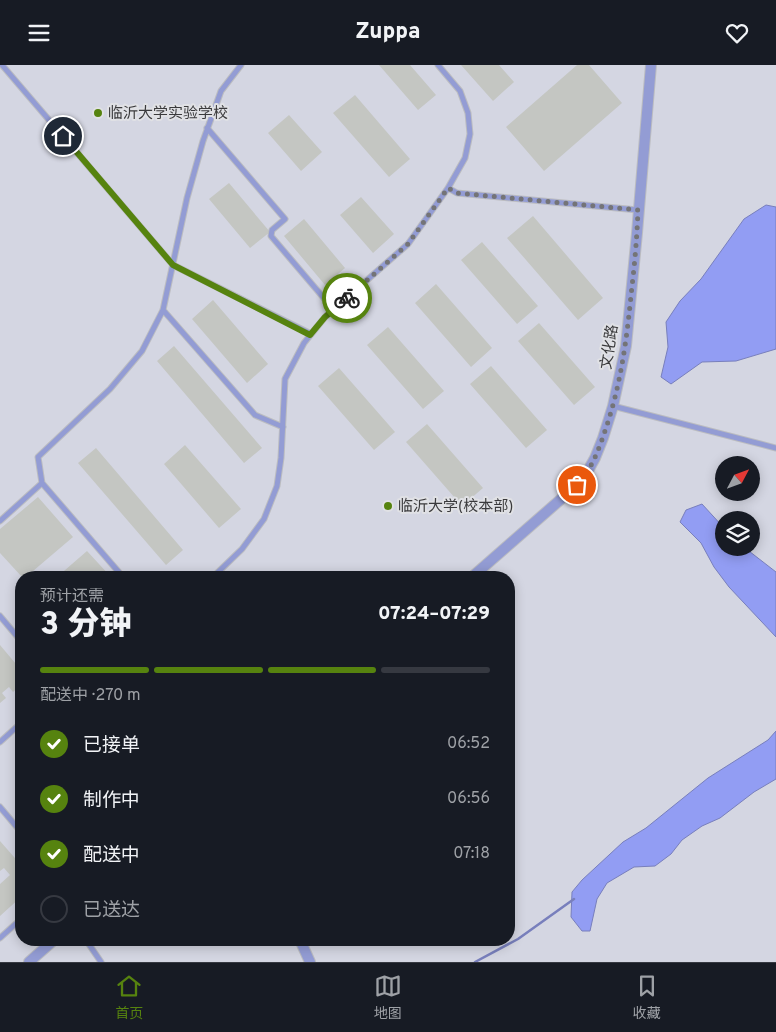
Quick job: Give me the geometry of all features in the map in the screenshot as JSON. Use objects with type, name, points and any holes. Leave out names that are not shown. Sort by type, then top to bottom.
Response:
[{"type":"street","name":"文化路","points":[[479,571],[585,476],[595,458],[613,406],[626,346],[638,233],[638,210],[651,65]]},
{"type":"street","points":[[29,962],[47,946]]},
{"type":"street","points":[[303,946],[310,962]]},
{"type":"lane","points":[[2,65],[173,265],[310,335]]},
{"type":"lane","points":[[118,571],[42,483],[38,457],[110,389],[142,351],[163,310],[187,198],[207,128],[221,91],[241,65]]},
{"type":"lane","points":[[219,571],[242,549],[264,519],[277,486],[283,427],[285,379],[304,343],[334,309],[408,244],[448,188],[465,158],[470,134],[468,113],[460,91],[438,65]]},
{"type":"lane","points":[[207,128],[284,219],[272,230],[271,235],[334,309]]},
{"type":"lane","points":[[448,188],[457,193],[638,210]]},
{"type":"lane","points":[[163,310],[255,415],[283,427]]},
{"type":"lane","points":[[613,406],[776,448]]},
{"type":"lane","points":[[0,521],[42,483]]},
{"type":"lane","points":[[0,616],[15,634]]},
{"type":"lane","points":[[0,742],[15,728]]},
{"type":"lane","points":[[0,807],[15,825]]},
{"type":"lane","points":[[0,938],[15,924]]},
{"type":"lane","points":[[90,946],[102,962]]},
{"type":"shaded area","name":"临沂大学(校本部)","points":[[0,65],[776,65],[776,962],[0,962]]},
{"type":"water","points":[[766,205],[776,207],[776,349],[736,361],[702,362],[671,384],[661,377],[668,347],[666,322],[680,301],[701,279],[744,219]]},
{"type":"water","points":[[702,504],[715,518],[715,556],[755,556],[776,572],[776,637],[729,587],[714,567],[701,543],[680,522],[686,510]]},
{"type":"water","points":[[776,731],[776,779],[754,792],[720,818],[702,826],[682,840],[671,854],[655,866],[634,867],[607,883],[597,899],[590,931],[582,931],[571,917],[572,892],[582,880],[623,842],[646,828],[708,778],[768,740]]},
{"type":"building","points":[[379,65],[410,65],[436,95],[418,110]]},
{"type":"building","points":[[461,65],[499,65],[514,82],[493,101]]},
{"type":"building","points":[[577,65],[589,65],[622,103],[544,171],[506,127]]},
{"type":"building","points":[[355,95],[410,159],[389,177],[333,113]]},
{"type":"building","points":[[289,115],[322,152],[301,171],[268,133]]},
{"type":"building","points":[[229,183],[270,232],[250,248],[209,199]]},
{"type":"building","points":[[361,197],[394,234],[373,253],[340,215]]},
{"type":"building","points":[[533,216],[603,298],[578,320],[507,238]]},
{"type":"building","points":[[304,219],[345,268],[325,285],[284,236]]},
{"type":"building","points":[[482,242],[538,306],[517,324],[461,260]]},
{"type":"building","points":[[436,284],[492,348],[471,367],[415,303]]},
{"type":"building","points":[[213,300],[268,364],[247,383],[192,319]]},
{"type":"building","points":[[539,323],[595,387],[574,405],[518,341]]},
{"type":"building","points":[[388,327],[444,391],[423,409],[367,345]]},
{"type":"building","points":[[174,346],[262,448],[244,463],[157,361]]},
{"type":"building","points":[[491,366],[547,430],[526,448],[470,384]]},
{"type":"building","points":[[339,368],[395,432],[374,450],[318,386]]},
{"type":"building","points":[[427,424],[483,488],[462,506],[406,442]]},
{"type":"building","points":[[185,445],[241,509],[219,528],[164,464]]},
{"type":"building","points":[[96,448],[183,550],[166,565],[78,463]]},
{"type":"building","points":[[38,497],[73,537],[33,571],[16,571],[0,553],[0,529]]},
{"type":"building","points":[[87,551],[105,571],[64,571]]},
{"type":"building","points":[[0,645],[15,663],[15,690],[13,692],[9,687],[2,693],[6,698],[0,703]]},
{"type":"building","points":[[0,841],[15,858],[15,902],[0,916],[0,884],[10,875],[4,868],[0,871]]},
{"type":"waterway","points":[[515,941],[574,899]]},
{"type":"waterway","points":[[475,962],[505,946]]},
{"type":"way so far","points":[[347,298],[408,244],[448,188],[457,193],[638,210],[638,233],[626,346],[620,375],[613,406],[595,458],[585,476],[577,485]]},
{"type":"place","name":"临沂大学实验学校","points":[[98,113]]},
{"type":"place","name":"临沂大学(校本部)","points":[[388,506]]},
{"type":"route","points":[[63,136],[173,265],[310,335],[325,317],[347,298]]}]
